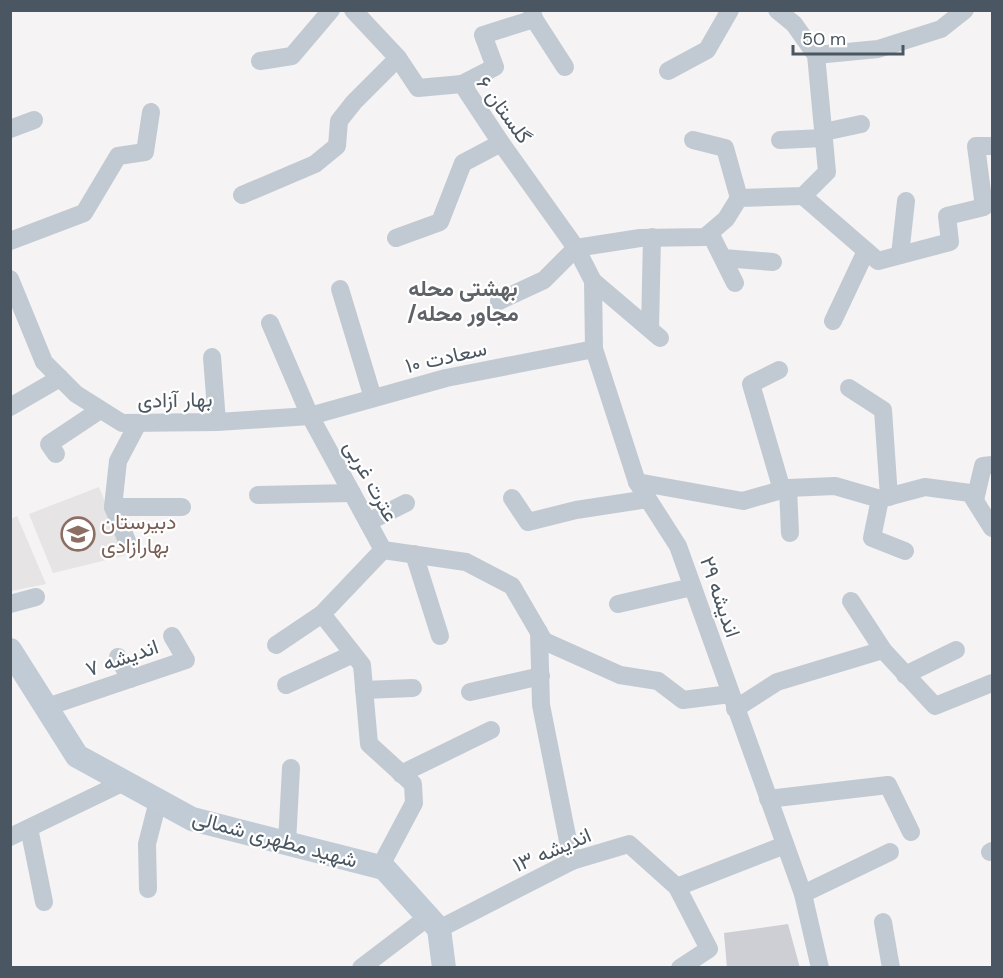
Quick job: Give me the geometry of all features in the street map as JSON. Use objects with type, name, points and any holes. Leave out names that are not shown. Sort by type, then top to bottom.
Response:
[{"type":"main road","name":"شهید مطهری شمالی","points":[[10,650],[76,756],[192,819],[384,868],[434,923]]},
{"type":"main road","points":[[434,923],[444,968]]},
{"type":"street","points":[[260,61],[291,56],[332,10]]},
{"type":"street","name":"گلستان ۶","points":[[353,10],[398,58],[418,88],[462,84],[576,248]]},
{"type":"street","points":[[668,71],[707,50],[730,10]]},
{"type":"street","points":[[777,10],[794,24],[816,56],[827,172],[803,196]]},
{"type":"street","points":[[816,56],[878,49],[941,29],[965,10]]},
{"type":"street","points":[[462,84],[495,67],[483,35],[533,15],[565,66]]},
{"type":"street","points":[[242,195],[315,164],[337,146],[339,121],[354,102],[398,58]]},
{"type":"street","points":[[10,241],[84,213],[118,156],[145,152],[151,112]]},
{"type":"street","points":[[10,129],[34,120]]},
{"type":"street","points":[[780,140],[824,135],[861,124]]},
{"type":"street","points":[[499,301],[544,280],[576,248],[652,237],[705,237],[710,233],[726,219],[739,198],[725,148],[693,140]]},
{"type":"street","points":[[396,238],[440,222],[463,163],[501,143]]},
{"type":"street","points":[[739,198],[803,196],[878,261],[950,242],[947,216],[984,207],[976,146],[993,146]]},
{"type":"street","points":[[900,255],[906,201]]},
{"type":"street","points":[[710,233],[735,283]]},
{"type":"street","points":[[592,281],[655,333],[652,237]]},
{"type":"street","name":"اندیشه ۲۹","points":[[576,248],[592,281],[594,349],[637,483],[678,546],[732,702],[803,894],[820,968]]},
{"type":"street","points":[[833,321],[866,250]]},
{"type":"street","points":[[723,258],[773,262]]},
{"type":"street","name":"بهار آزادی","points":[[10,279],[44,362],[76,394],[122,423],[137,425],[310,416]]},
{"type":"street","points":[[340,289],[373,398]]},
{"type":"street","name":"عترت غربی","points":[[270,323],[310,416],[383,550],[466,562],[512,586],[542,637]]},
{"type":"street","name":"سعادت ۱۰","points":[[310,416],[446,378],[594,349]]},
{"type":"street","points":[[212,357],[217,422]]},
{"type":"street","points":[[779,370],[751,384],[785,489],[790,533]]},
{"type":"street","points":[[10,407],[60,378]]},
{"type":"street","points":[[849,388],[883,410],[884,498],[872,538],[905,551]]},
{"type":"street","points":[[56,454],[49,444],[100,410]]},
{"type":"street","points":[[127,541],[113,507],[118,461],[137,425]]},
{"type":"street","points":[[975,500],[983,466],[993,465]]},
{"type":"street","points":[[637,483],[743,501],[785,489],[835,486],[884,498],[925,487],[970,492],[993,528]]},
{"type":"street","points":[[258,495],[352,493]]},
{"type":"street","points":[[512,498],[528,522],[576,510],[648,500]]},
{"type":"street","points":[[368,522],[406,503]]},
{"type":"street","points":[[113,507],[182,507]]},
{"type":"street","points":[[276,645],[322,614],[383,550]]},
{"type":"street","points":[[414,554],[440,636]]},
{"type":"street","points":[[618,604],[692,587]]},
{"type":"street","points":[[10,604],[36,597]]},
{"type":"street","points":[[851,601],[883,650],[935,706],[993,682]]},
{"type":"street","points":[[322,614],[358,659],[364,690],[369,744],[413,784],[414,803],[380,867]]},
{"type":"street","name":"اندیشه ۷","points":[[46,707],[186,660],[172,636]]},
{"type":"street","points":[[572,861],[542,705],[542,637],[620,675],[658,681],[683,700],[732,702],[777,682],[883,650]]},
{"type":"street","points":[[905,675],[956,650]]},
{"type":"street","points":[[118,657],[130,679]]},
{"type":"street","points":[[286,686],[358,659]]},
{"type":"street","points":[[470,692],[541,676]]},
{"type":"street","points":[[364,690],[413,688]]},
{"type":"street","points":[[401,774],[491,730]]},
{"type":"street","points":[[287,843],[291,768]]},
{"type":"street","points":[[10,837],[124,782]]},
{"type":"street","points":[[768,799],[888,785],[911,832]]},
{"type":"street","points":[[148,889],[147,844],[158,801]]},
{"type":"street","points":[[29,828],[44,902]]},
{"type":"street","name":"اندیشه ۱۳","points":[[361,968],[434,923],[572,861],[629,844],[677,887],[710,949],[680,968]]},
{"type":"street","points":[[677,887],[785,845]]},
{"type":"street","points":[[803,894],[890,852]]},
{"type":"street","points":[[883,922],[891,968]]},
{"type":"shaded area","name":"دبیرستان بهارازادی","points":[[99,487],[127,555],[53,573],[29,514]]},
{"type":"shaded area","points":[[17,516],[46,584],[11,591],[11,519]]},
{"type":"building","points":[[788,924],[800,968],[727,968],[724,933]]},
{"type":"place","name":"دبیرستان بهارازادی","points":[[78,534]]},
{"type":"district","name":"بهشتی محله /مجاور محله","points":[[463,300]]}]
